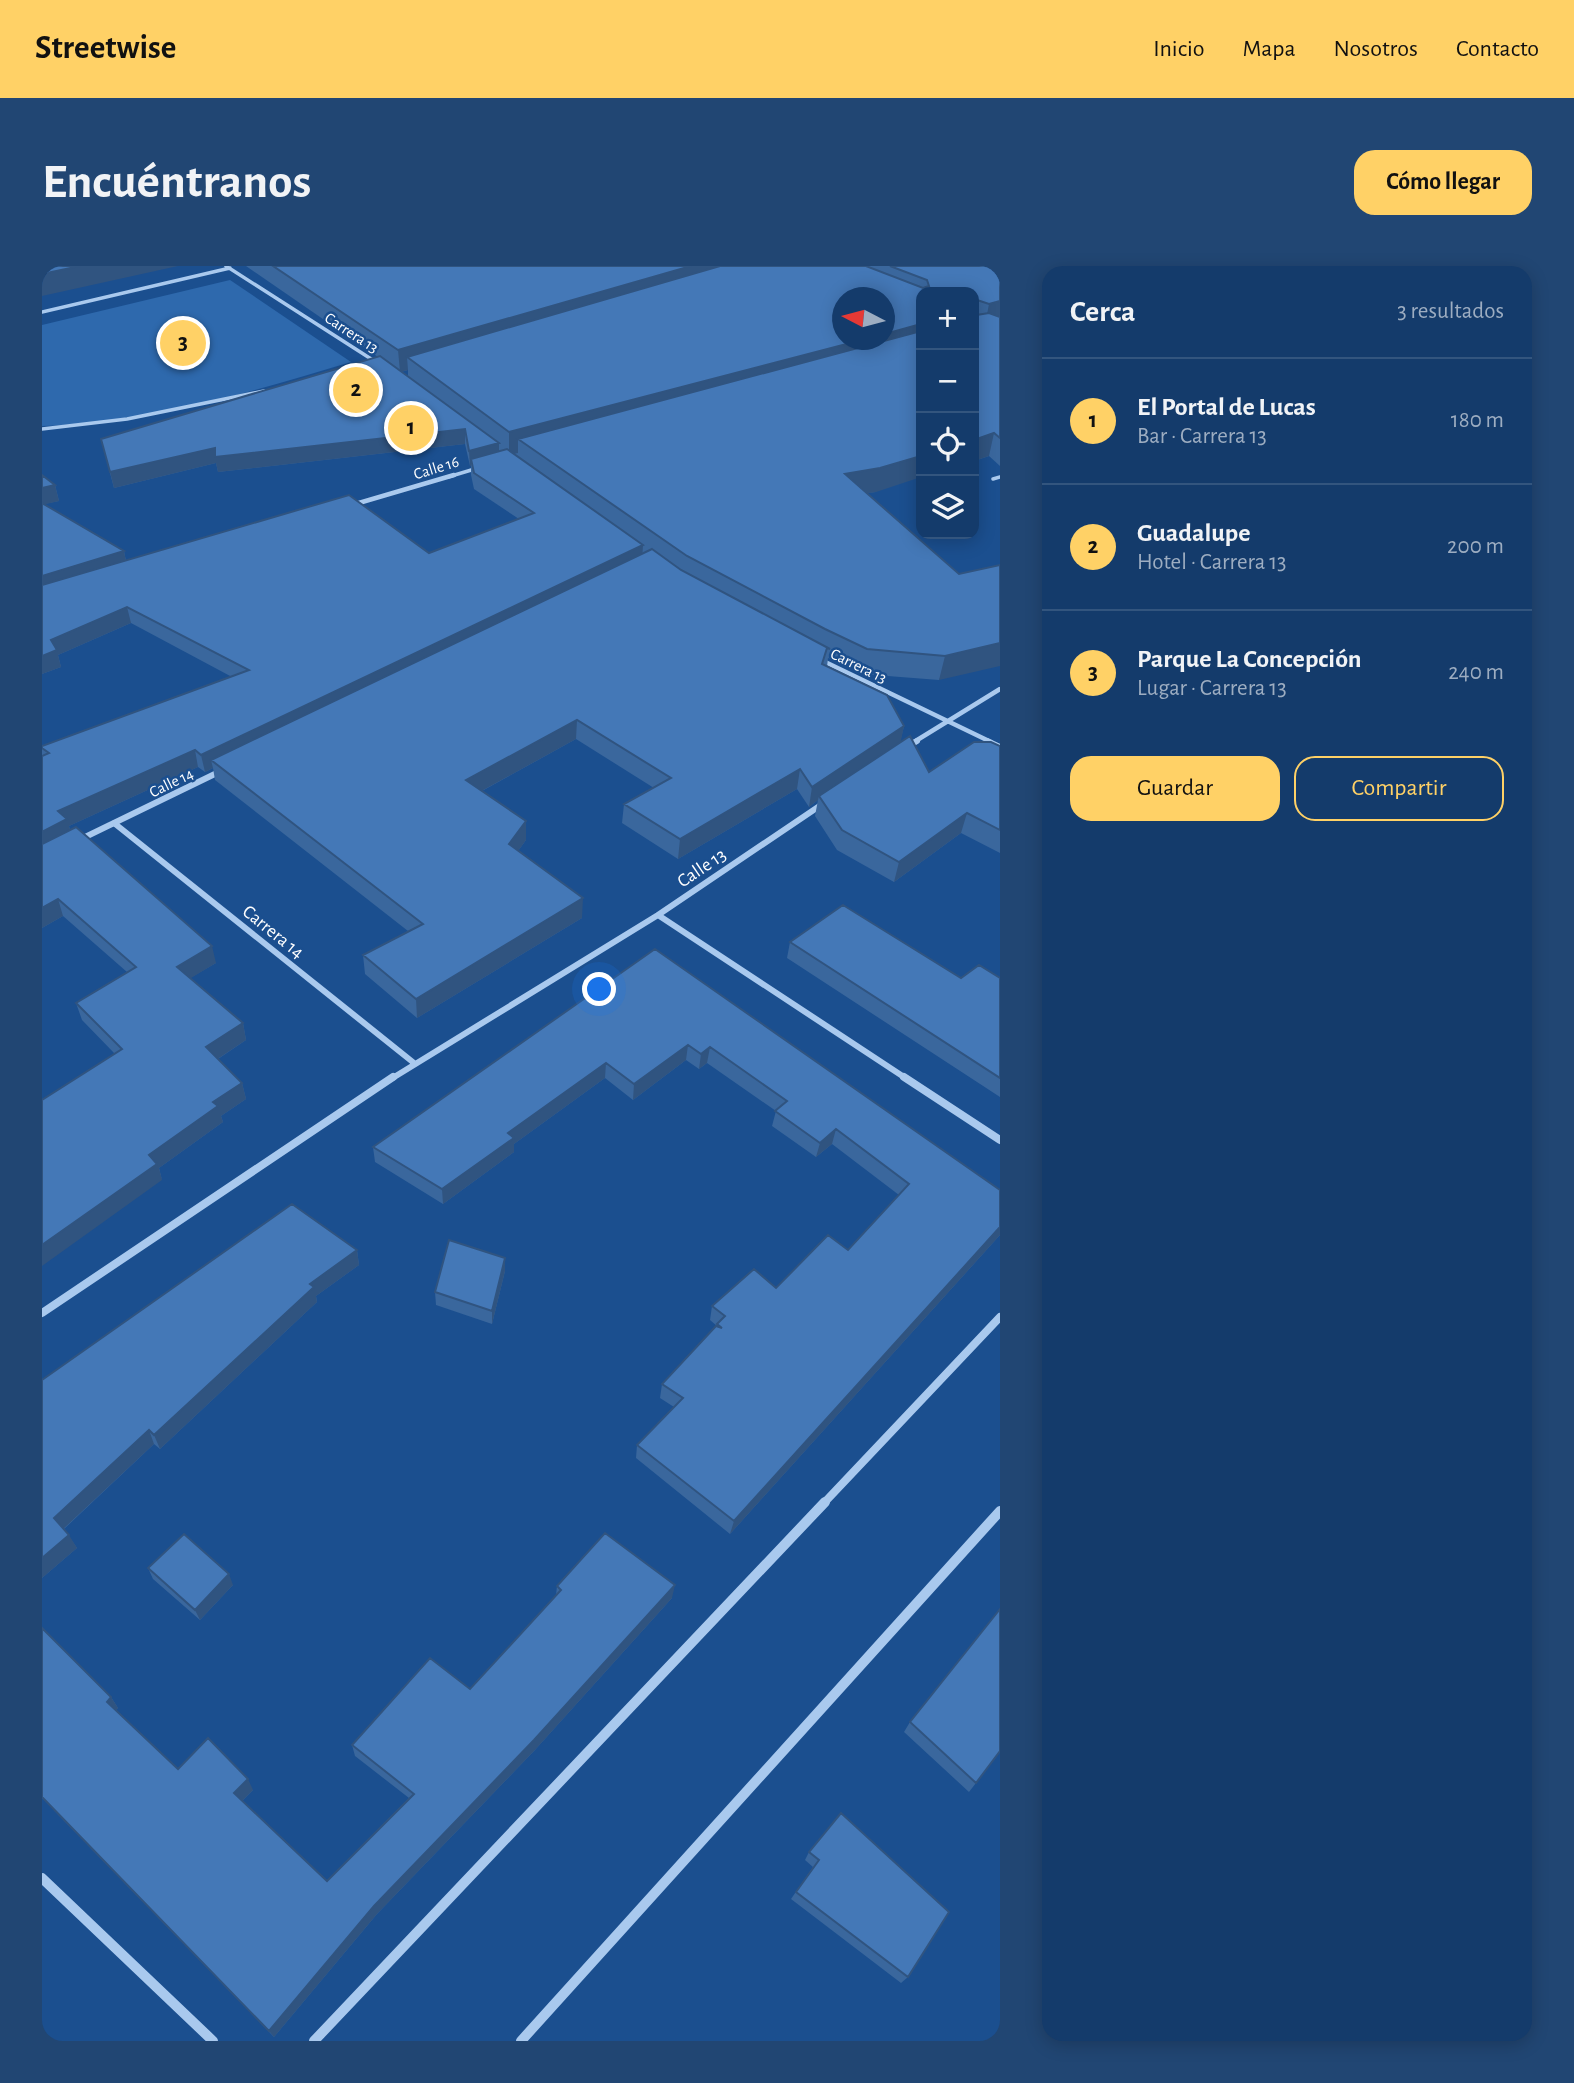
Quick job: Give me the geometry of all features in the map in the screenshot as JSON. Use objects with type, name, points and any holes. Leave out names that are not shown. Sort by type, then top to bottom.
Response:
[{"type":"street","points":[[42,312],[228,267]]},
{"type":"street","name":"Carrera 13","points":[[228,267],[382,366],[369,368]]},
{"type":"street","points":[[42,429],[127,419],[267,390]]},
{"type":"street","name":"Calle 16","points":[[347,507],[479,467]]},
{"type":"street","name":"Carrera 13","points":[[818,658],[1000,747]]},
{"type":"street","points":[[899,752],[1000,689]]},
{"type":"street","name":"Calle 14","points":[[78,840],[226,768]]},
{"type":"street","name":"Calle 13","points":[[42,1313],[414,1063],[658,915],[830,799]]},
{"type":"street","name":"Carrera 14","points":[[114,823],[414,1063]]},
{"type":"street","points":[[658,915],[1000,1140]]},
{"type":"street","points":[[314,2041],[1000,1317]]},
{"type":"street","points":[[521,2041],[1000,1511]]},
{"type":"street","points":[[42,1878],[213,2041]]},
{"type":"lane","points":[[993,479],[1000,477]]},
{"type":"shaded area","points":[[230,280],[351,362],[237,395],[160,412],[121,419],[42,426],[42,325]]},
{"type":"building","points":[[42,266],[80,266],[42,274]]},
{"type":"building","points":[[273,266],[691,266],[398,350]]},
{"type":"building","points":[[720,266],[866,266],[920,287],[916,287],[916,325],[895,331],[895,287],[832,287],[832,348],[509,432],[407,357]]},
{"type":"building","points":[[890,266],[1000,266],[1000,301],[989,304],[979,301],[979,287],[926,287],[929,286],[927,280]]},
{"type":"building","points":[[989,313],[1000,317],[1000,438],[994,433],[979,438],[979,315]]},
{"type":"building","points":[[916,332],[916,457],[845,474],[959,574],[1000,565],[1000,643],[945,656],[867,649],[687,556],[518,439],[850,350],[895,350],[895,338]]},
{"type":"building","points":[[380,356],[499,443],[469,451],[465,429],[215,457],[215,448],[110,472],[101,439]]},
{"type":"building","points":[[507,449],[643,545],[201,755],[195,750],[58,811],[67,819],[42,832],[42,756],[49,753],[42,746],[249,670],[127,607],[51,640],[57,650],[42,656],[42,585],[349,495],[429,553],[534,513],[474,473],[471,459]]},
{"type":"building","points":[[42,475],[55,485],[42,488]]},
{"type":"building","points":[[42,503],[124,551],[42,576]]},
{"type":"building","points":[[652,549],[681,570],[830,649],[827,648],[822,664],[887,695],[904,726],[812,787],[800,769],[680,839],[624,804],[671,778],[577,720],[466,780],[526,821],[509,844],[583,898],[416,999],[363,955],[423,924],[211,760]]},
{"type":"building","points":[[910,736],[929,772],[974,742],[991,742],[1000,746],[1000,830],[967,813],[899,862],[842,830],[819,796]]},
{"type":"building","points":[[76,827],[212,946],[177,967],[243,1023],[206,1047],[242,1083],[213,1102],[218,1106],[149,1155],[157,1164],[42,1245],[42,1100],[122,1049],[76,1003],[136,967],[58,899],[42,908],[42,844]]},
{"type":"building","points":[[843,905],[961,978],[979,965],[1000,978],[1000,1078],[790,942]]},
{"type":"building","points":[[655,949],[1000,1190],[1000,1227],[734,1521],[637,1445],[683,1398],[662,1384],[716,1326],[722,1328],[717,1324],[725,1316],[712,1306],[754,1269],[776,1288],[828,1235],[848,1250],[909,1184],[836,1129],[820,1143],[775,1111],[787,1101],[710,1047],[701,1054],[688,1045],[634,1084],[606,1063],[508,1133],[514,1138],[442,1189],[373,1147]]},
{"type":"building","points":[[292,1204],[357,1250],[310,1284],[314,1287],[154,1435],[149,1430],[54,1518],[69,1535],[42,1558],[42,1380]]},
{"type":"building","points":[[449,1240],[505,1258],[492,1311],[435,1292]]},
{"type":"building","points":[[605,1533],[675,1585],[534,1740],[374,1906],[269,2031],[42,1797],[42,1628],[111,1697],[107,1702],[178,1769],[208,1738],[248,1779],[234,1793],[327,1881],[414,1794],[352,1745],[430,1658],[470,1689],[561,1590],[557,1586]]},
{"type":"building","points":[[184,1534],[229,1574],[195,1610],[148,1568]]},
{"type":"building","points":[[1000,1609],[1000,1751],[976,1783],[910,1722]]},
{"type":"building","points":[[841,1813],[949,1912],[908,1977],[796,1892],[819,1860],[809,1852]]},
{"type":"place","name":"Parque La Concepción","points":[[183,343]]},
{"type":"place","name":"Guadalupe","points":[[356,390]]},
{"type":"place","name":"El Portal de Lucas","points":[[411,428]]}]
